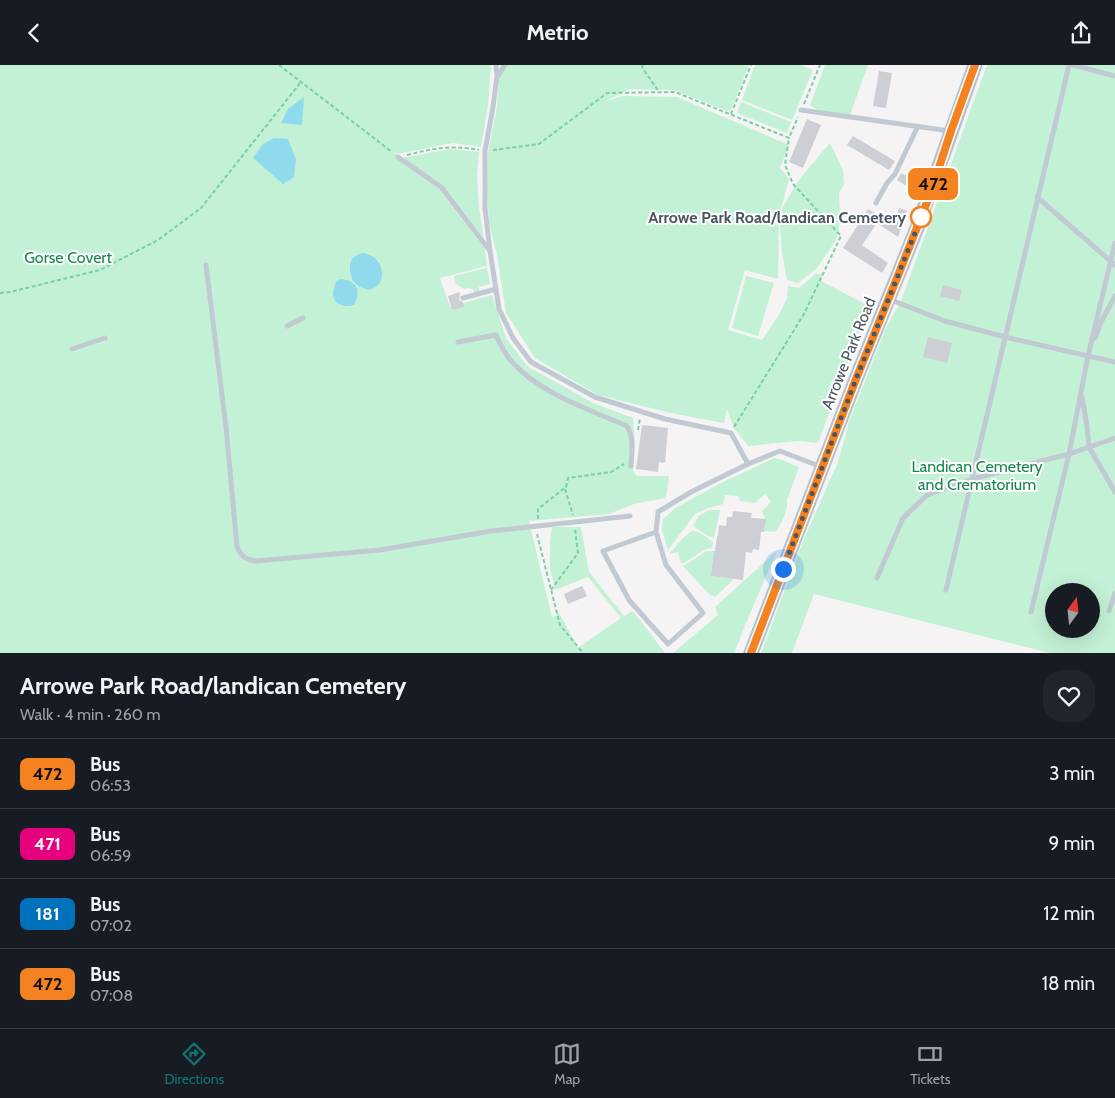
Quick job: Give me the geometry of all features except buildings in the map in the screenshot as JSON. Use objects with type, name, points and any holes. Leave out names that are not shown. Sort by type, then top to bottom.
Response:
[{"type":"main road","name":"Arrowe Park Road","points":[[751,653],[859,371],[931,192],[975,65]]},
{"type":"lane","points":[[496,65],[497,76],[485,151],[485,208],[499,309],[513,339],[531,362],[595,397],[665,419],[731,433],[748,464]]},
{"type":"lane","points":[[497,76],[505,65]]},
{"type":"lane","points":[[946,590],[1069,65]]},
{"type":"lane","points":[[1073,65],[1115,76]]},
{"type":"lane","points":[[801,110],[951,131]]},
{"type":"lane","points":[[876,203],[887,183],[895,174],[918,127]]},
{"type":"lane","points":[[398,157],[441,187],[490,251]]},
{"type":"lane","points":[[1037,197],[1113,263]]},
{"type":"lane","points":[[1031,612],[1070,454],[1088,356],[1113,263],[1115,243]]},
{"type":"lane","points":[[206,265],[226,427],[237,547],[239,553],[249,560],[256,561],[380,550],[491,531],[630,515]]},
{"type":"lane","points":[[463,298],[496,289]]},
{"type":"lane","points":[[1115,296],[1101,322],[1088,356],[1082,398],[1089,447],[1115,493]]},
{"type":"lane","points":[[888,299],[945,321],[1115,362]]},
{"type":"lane","points":[[287,326],[303,318]]},
{"type":"lane","points":[[458,341],[496,335],[512,362],[533,380],[546,389],[578,405],[627,426],[632,441],[631,463]]},
{"type":"lane","points":[[72,349],[105,338]]},
{"type":"lane","points":[[878,578],[903,518],[927,495],[972,479],[1070,454],[1115,438]]},
{"type":"lane","points":[[656,531],[603,551],[629,600],[668,645],[703,613],[666,565],[656,531],[658,512],[748,464],[780,451],[822,467]]},
{"type":"lane","points":[[1110,611],[1115,593]]},
{"type":"path","points":[[278,65],[398,157],[429,149],[447,147],[464,147],[485,151],[539,144],[607,93],[675,92],[789,138]]},
{"type":"path","points":[[642,65],[659,92]]},
{"type":"path","points":[[731,115],[751,65]]},
{"type":"path","points":[[731,433],[804,314],[841,236],[793,184],[785,165],[789,138],[820,65]]},
{"type":"path","points":[[0,293],[10,293],[100,270],[158,240],[201,208],[300,82]]},
{"type":"path","points":[[638,429],[641,411]]},
{"type":"path","points":[[551,591],[578,553],[574,522],[565,489],[568,478],[611,472],[631,463]]},
{"type":"path","points":[[565,489],[538,509],[536,535],[560,625],[582,653]]},
{"type":"green space","name":"Gorse Covert","points":[[0,65],[491,65],[488,106],[481,147],[453,143],[397,154],[392,151],[439,189],[485,249],[487,266],[440,278],[450,307],[492,295],[506,338],[527,366],[593,403],[633,418],[635,444],[633,470],[637,476],[669,476],[666,498],[634,504],[609,514],[529,521],[552,618],[559,613],[578,648],[621,618],[588,577],[555,590],[550,567],[552,527],[581,527],[589,572],[624,616],[633,611],[665,653],[0,653]]},
{"type":"green space","points":[[500,65],[749,65],[731,110],[727,111],[674,90],[629,89],[604,102],[622,96],[677,97],[789,145],[780,168],[789,179],[780,212],[798,181],[830,143],[843,170],[844,184],[839,193],[839,230],[835,242],[816,269],[798,283],[787,280],[779,217],[778,279],[745,270],[728,330],[762,340],[779,315],[787,298],[788,286],[799,288],[815,274],[822,274],[821,281],[869,306],[818,443],[798,441],[748,446],[734,428],[727,409],[724,423],[671,413],[598,395],[535,358],[506,313],[497,255],[489,222],[488,154],[497,106]]},
{"type":"green space","points":[[755,65],[801,65],[813,70],[792,120],[742,100]]},
{"type":"green space","points":[[825,65],[868,65],[850,115],[824,112],[810,105]]},
{"type":"green space","name":"Landican Cemetery and Crematorium","points":[[987,65],[1115,65],[1115,653],[1050,653],[814,594],[792,653],[761,653],[804,539],[838,462],[850,419],[885,330],[901,301]]},
{"type":"green space","points":[[741,102],[791,122],[787,133],[737,113]]},
{"type":"green space","points":[[450,149],[479,152],[477,175],[484,240],[442,187],[402,158]]},
{"type":"green space","points":[[487,268],[490,284],[479,287],[479,291],[475,293],[473,289],[464,289],[456,284],[454,276]]},
{"type":"green space","points":[[746,276],[774,283],[758,336],[732,328]]},
{"type":"green space","points":[[774,458],[799,467],[787,500],[784,517],[775,532],[764,531],[765,519],[762,511],[771,502],[765,494],[755,503],[740,501],[738,496],[725,495],[723,504],[695,514],[668,550],[662,530],[663,518],[675,508],[723,482]]},
{"type":"green space","points":[[709,510],[720,510],[714,538],[693,526],[699,516]]},
{"type":"green space","points":[[693,530],[712,541],[712,548],[704,550],[681,564],[678,552],[669,554]]},
{"type":"green space","points":[[706,551],[714,551],[711,576],[734,579],[715,597],[709,594],[683,566]]},
{"type":"green space","points":[[777,551],[734,653],[673,653],[718,615],[715,607]]},
{"type":"water","points":[[304,97],[302,125],[281,123],[288,109]]},
{"type":"water","points":[[274,138],[288,139],[296,159],[294,177],[283,184],[253,158],[263,144]]},
{"type":"water","points":[[363,253],[375,259],[382,270],[380,282],[376,287],[369,290],[352,280],[350,271],[350,264],[353,258]]},
{"type":"water","points":[[341,279],[354,284],[358,291],[354,305],[343,306],[335,300],[333,293],[336,281]]},
{"type":"bus line","name":"472","points":[[751,653],[834,434],[931,192],[975,65]]},
{"type":"place","name":"Arrowe Park Road/landican Cemetery","points":[[921,217]]},
{"type":"route","points":[[783,569],[874,332],[924,210],[921,217]]}]
